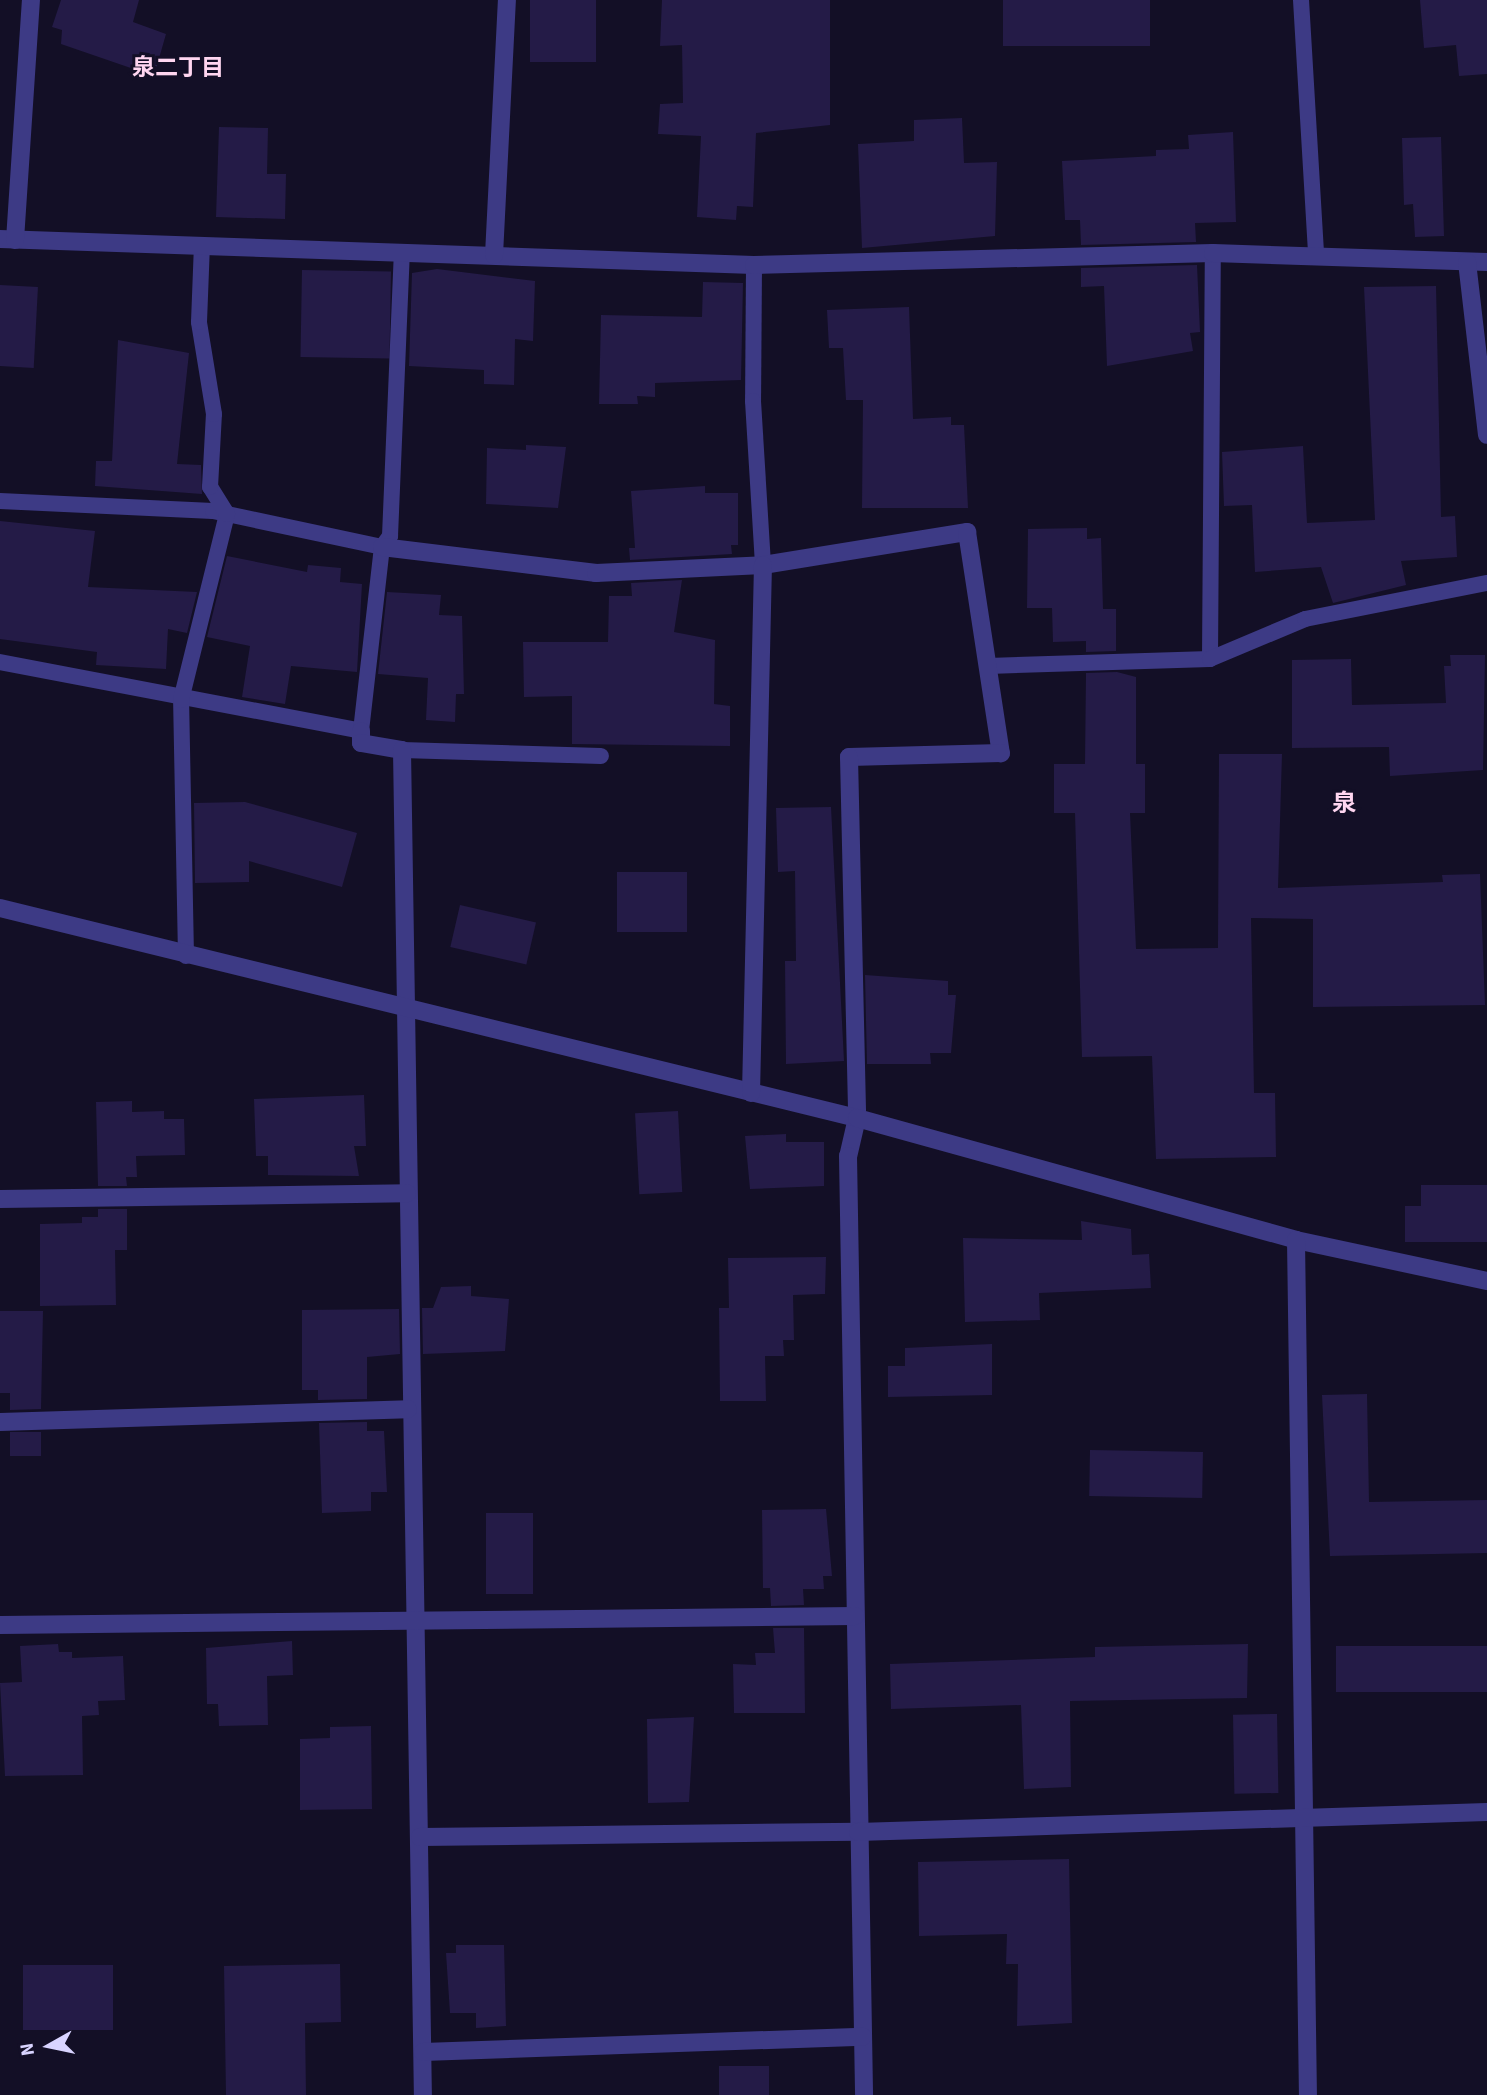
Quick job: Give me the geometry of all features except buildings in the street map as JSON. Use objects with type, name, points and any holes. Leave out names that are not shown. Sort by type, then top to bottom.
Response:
[{"type":"street","points":[[31,0],[8,240],[754,265],[1213,253],[1316,254],[1487,262]]},
{"type":"street","points":[[494,255],[508,0]]},
{"type":"street","points":[[1467,262],[1487,435]]},
{"type":"street","points":[[382,547],[596,573],[763,565],[967,532],[1001,753],[849,757],[857,1118],[848,1156],[864,2095]]},
{"type":"street","points":[[751,1093],[763,565]]},
{"type":"street","points":[[361,731],[361,743],[402,750],[408,1409],[420,1837],[423,2095]]},
{"type":"street","points":[[0,908],[406,1012],[857,1118],[1296,1240],[1487,1281]]},
{"type":"street","points":[[0,1199],[407,1193]]},
{"type":"street","points":[[1296,1240],[1300,1815],[1308,2095]]},
{"type":"street","points":[[0,1422],[408,1409]]},
{"type":"street","points":[[0,1625],[414,1618],[855,1616]]},
{"type":"street","points":[[420,1837],[858,1832],[1300,1815],[1487,1812]]},
{"type":"street","points":[[423,2052],[863,2037]]},
{"type":"lane","points":[[1301,0],[1316,254]]},
{"type":"lane","points":[[186,956],[181,700],[227,514],[211,487],[214,414],[199,322],[202,245]]},
{"type":"lane","points":[[1210,659],[1213,253]]},
{"type":"lane","points":[[0,662],[181,700],[361,731],[382,547],[390,536],[399,411],[402,254]]},
{"type":"lane","points":[[754,265],[753,401],[763,565]]},
{"type":"lane","points":[[0,501],[227,514],[382,547]]},
{"type":"lane","points":[[988,666],[1210,659],[1305,619],[1487,583]]},
{"type":"lane","points":[[402,750],[601,756]]},
{"type":"district","name":"泉二丁目","points":[[178,68]]},
{"type":"district","name":"泉","points":[[1344,804]]}]
